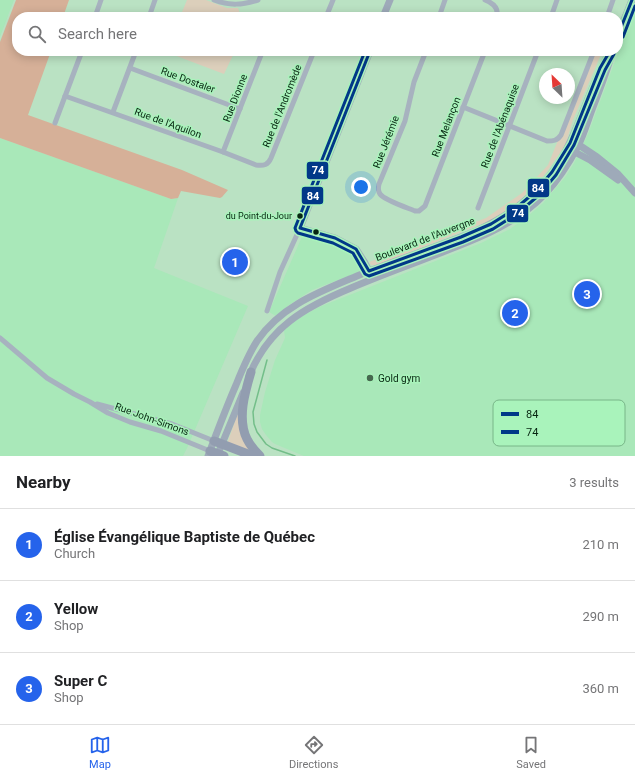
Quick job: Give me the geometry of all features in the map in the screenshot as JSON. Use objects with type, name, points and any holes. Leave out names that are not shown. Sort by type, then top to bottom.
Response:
[{"type":"highway","points":[[251,372],[242,414],[242,423],[247,440],[260,456]]},
{"type":"highway","points":[[218,442],[254,456]]},
{"type":"main road","points":[[385,12],[390,0]]},
{"type":"main road","points":[[623,22],[632,0]]},
{"type":"main road","points":[[368,56],[300,228],[335,238],[356,249],[366,263],[373,278]]},
{"type":"main road","name":"Boulevard de l'Auvergne","points":[[218,442],[245,363],[257,342],[270,325],[284,312],[317,293],[369,271],[471,233],[492,224],[515,209],[535,192],[552,172],[567,148],[600,68],[607,56]]},
{"type":"main road","name":"Boulevard de l'Auvergne","points":[[218,442],[262,352],[274,336],[290,320],[326,298],[373,278],[495,231],[528,209],[544,194],[560,174],[577,148],[611,56]]},
{"type":"main road","points":[[571,140],[590,160],[635,193]]},
{"type":"main road","points":[[567,148],[577,148]]},
{"type":"main road","points":[[216,454],[218,442]]},
{"type":"street","points":[[97,12],[101,0]]},
{"type":"street","points":[[151,12],[155,0]]},
{"type":"street","points":[[214,0],[237,5],[258,0]]},
{"type":"street","points":[[328,12],[332,0]]},
{"type":"street","points":[[441,12],[445,0]]},
{"type":"street","points":[[485,0],[491,2],[495,6],[497,12]]},
{"type":"street","points":[[553,12],[557,0]]},
{"type":"street","points":[[609,12],[613,0]]},
{"type":"street","points":[[55,123],[80,56]]},
{"type":"street","points":[[113,112],[134,56]]},
{"type":"street","name":"Rue Dionne","points":[[223,152],[260,56]]},
{"type":"street","name":"Rue de l'Andromède","points":[[265,165],[271,158],[311,56]]},
{"type":"street","name":"Rue Jérémie","points":[[422,209],[415,211],[384,198],[379,192],[378,188],[404,121],[414,82],[424,56]]},
{"type":"street","name":"Rue Melançon","points":[[422,209],[425,206],[483,56]]},
{"type":"street","name":"Rue de l'Abénaquise","points":[[478,208],[536,56]]},
{"type":"street","points":[[463,108],[547,141],[556,140],[561,135],[592,56]]},
{"type":"street","name":"Rue Dostaler","points":[[130,68],[240,109]]},
{"type":"street","name":"Rue de l'Aquilon","points":[[65,96],[113,112],[256,165],[265,165]]},
{"type":"street","points":[[267,311],[280,272],[300,228]]},
{"type":"street","name":"Rue John-Simons","points":[[0,338],[47,378],[108,413],[130,422],[161,431],[216,454]]},
{"type":"street","name":"Rue John-Simons","points":[[90,402],[172,424],[218,442]]},
{"type":"shaded area","points":[[0,0],[14,0],[0,37]]},
{"type":"shaded area","points":[[16,0],[69,0],[65,12],[12,12],[12,56],[49,56],[28,115],[182,170],[228,190],[220,198],[181,191],[178,198],[171,199],[0,138],[0,42]]},
{"type":"shaded area","points":[[187,0],[206,0],[227,8],[238,8],[239,12],[182,12]]},
{"type":"shaded area","points":[[635,7],[635,456],[304,456],[272,442],[262,429],[260,415],[265,392],[275,360],[285,338],[284,330],[297,319],[319,307],[481,243],[510,229],[528,216],[543,203],[566,176],[574,163],[588,134],[617,56],[623,56],[623,39]]},
{"type":"shaded area","points":[[177,56],[233,56],[224,74]]},
{"type":"shaded area","points":[[592,56],[600,56],[573,120],[565,146],[543,177],[518,202],[489,221],[377,265],[371,265],[369,262],[486,218],[522,193],[548,165],[573,104],[575,104],[575,98]]},
{"type":"shaded area","points":[[0,138],[171,199],[178,198],[154,268],[248,306],[183,456],[0,456]]},
{"type":"shaded area","points":[[304,232],[338,244],[350,250],[357,257],[361,266],[359,272],[312,290],[289,305],[276,316],[269,312]]},
{"type":"shaded area","points":[[238,412],[254,452],[227,444]]},
{"type":"waterway","points":[[267,360],[253,412],[254,424],[257,432],[266,444],[272,448],[295,456]]},
{"type":"transit line","name":"84","points":[[623,22],[632,0]]},
{"type":"transit line","name":"74","points":[[623,37],[635,6]]},
{"type":"transit line","name":"74","points":[[363,56],[295,228],[298,233],[333,243],[353,253],[365,274],[369,276],[463,242],[493,229],[518,213],[538,196],[556,175],[574,145],[605,70],[613,56]]},
{"type":"transit line","name":"84","points":[[368,56],[300,228],[335,238],[356,249],[369,271],[461,237],[491,224],[515,209],[535,192],[552,172],[570,143],[600,68],[607,56]]},
{"type":"place","name":"du Point-du-Jour","points":[[300,216]]},
{"type":"place","name":"Église Évangélique Baptiste de Québec","points":[[235,262]]},
{"type":"place","name":"Super C","points":[[587,294]]},
{"type":"place","name":"Yellow","points":[[515,313]]},
{"type":"place","name":"Gold gym","points":[[370,378]]}]
